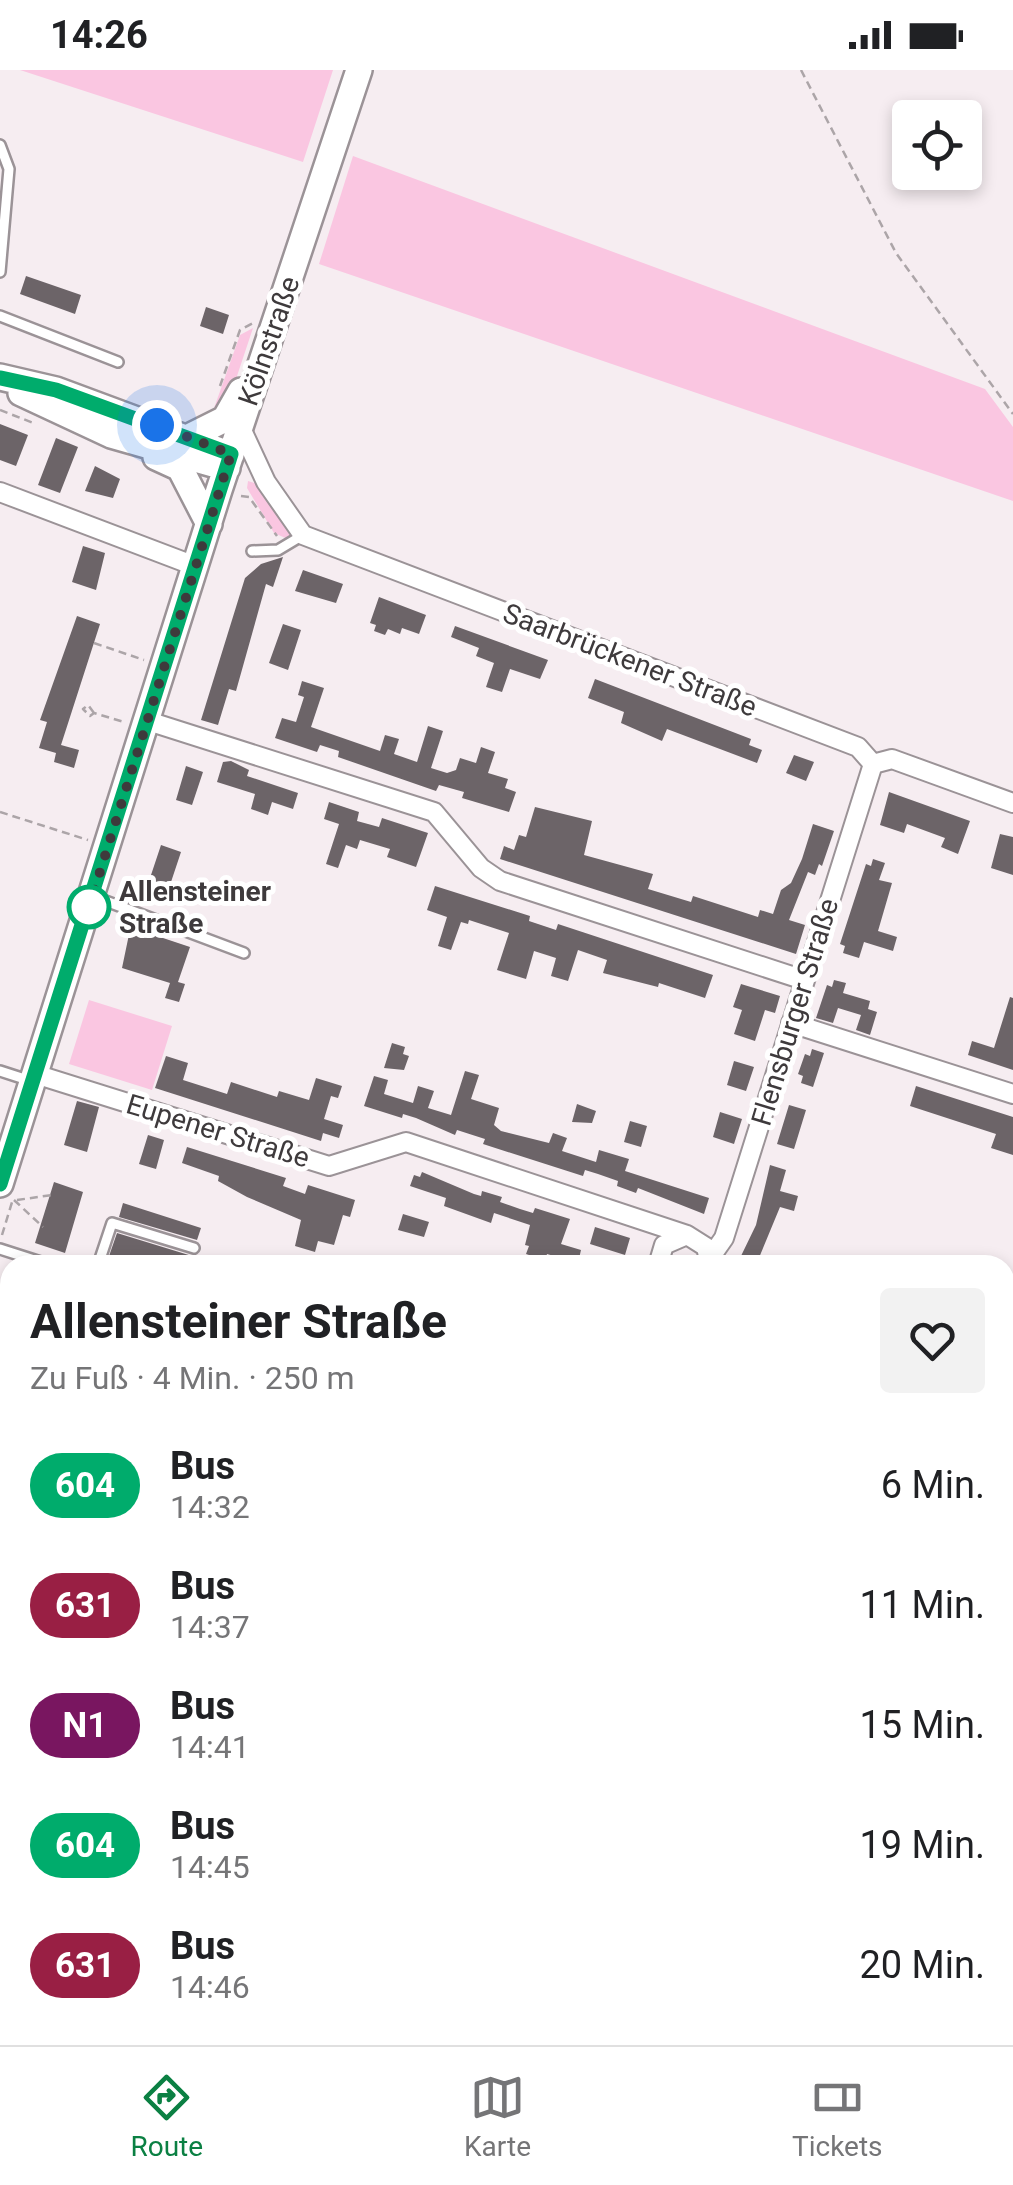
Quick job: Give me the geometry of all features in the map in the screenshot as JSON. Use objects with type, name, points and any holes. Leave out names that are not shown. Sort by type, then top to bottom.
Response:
[{"type":"main road","name":"Kölnstraße","points":[[10,1195],[34,1078],[108,845],[139,723],[359,70]]},
{"type":"main road","points":[[191,436],[225,418],[267,348]]},
{"type":"main road","points":[[0,380],[56,390],[191,436],[229,461]]},
{"type":"main road","points":[[0,380],[180,468],[209,524]]},
{"type":"main road","points":[[111,435],[229,461]]},
{"type":"street","points":[[240,426],[266,482],[303,535]]},
{"type":"street","points":[[229,461],[266,482]]},
{"type":"street","points":[[0,492],[195,566]]},
{"type":"street","name":"Saarbrückener Straße","points":[[303,535],[858,746],[873,764],[892,759],[1013,804]]},
{"type":"street","points":[[139,723],[434,812],[481,868],[500,881],[804,980]]},
{"type":"street","name":"Flensburger Straße","points":[[714,1255],[724,1238],[873,764]]},
{"type":"street","points":[[791,1023],[1013,1094]]},
{"type":"street","name":"Eupener Straße","points":[[34,1078],[329,1166],[406,1142],[686,1236]]},
{"type":"street","points":[[661,1255],[664,1245],[686,1236],[706,1247],[708,1255]]},
{"type":"lane","points":[[0,145],[9,169],[0,272]]},
{"type":"lane","points":[[1,320],[118,362]]},
{"type":"lane","points":[[252,550],[278,550],[303,535]]},
{"type":"lane","points":[[92,896],[244,953]]},
{"type":"lane","points":[[0,1071],[34,1078]]},
{"type":"lane","points":[[101,1255],[112,1223],[194,1248]]},
{"type":"path","points":[[801,70],[886,236],[1013,414]]},
{"type":"path","points":[[94,643],[150,662]]},
{"type":"path","points":[[74,706],[93,707],[94,712],[139,723]]},
{"type":"path","points":[[0,812],[108,845]]},
{"type":"path","points":[[10,1195],[52,1195]]},
{"type":"path","points":[[10,1195],[43,1227]]},
{"type":"shaded area","points":[[20,70],[333,70],[303,162]]},
{"type":"shaded area","points":[[353,156],[985,389],[1013,427],[1013,501],[319,264]]},
{"type":"shaded area","points":[[253,328],[232,391],[213,411],[240,335]]},
{"type":"shaded area","points":[[248,481],[258,484],[291,533],[290,540],[274,533],[247,488]]},
{"type":"shaded area","points":[[89,1000],[172,1026],[152,1090],[69,1064]]},
{"type":"building","points":[[26,276],[81,295],[75,314],[20,294]]},
{"type":"building","points":[[206,307],[229,315],[223,334],[200,326]]},
{"type":"building","points":[[0,424],[28,435],[16,466],[0,460]]},
{"type":"building","points":[[56,438],[78,447],[60,493],[38,485]]},
{"type":"building","points":[[95,466],[120,479],[113,498],[85,491]]},
{"type":"building","points":[[83,546],[105,553],[96,590],[72,582]]},
{"type":"building","points":[[283,557],[273,587],[266,584],[236,691],[229,689],[218,725],[201,720],[245,578],[261,564]]},
{"type":"building","points":[[303,570],[343,584],[336,603],[295,591]]},
{"type":"building","points":[[379,597],[426,615],[419,634],[402,628],[400,634],[388,629],[385,635],[374,631],[376,625],[370,623]]},
{"type":"building","points":[[77,616],[100,624],[61,745],[79,750],[74,768],[54,762],[56,753],[39,748],[47,722],[40,720]]},
{"type":"building","points":[[283,624],[301,630],[288,670],[269,663]]},
{"type":"building","points":[[455,626],[548,660],[540,679],[510,669],[502,692],[486,687],[494,663],[476,656],[479,648],[451,637]]},
{"type":"building","points":[[595,679],[751,739],[749,745],[762,750],[757,763],[667,729],[662,741],[621,723],[624,712],[588,698]]},
{"type":"building","points":[[302,681],[324,688],[311,727],[380,751],[385,735],[399,739],[394,754],[417,762],[428,726],[443,731],[431,768],[447,773],[456,770],[460,758],[476,763],[481,747],[495,752],[488,773],[508,779],[505,788],[516,792],[509,812],[462,798],[464,792],[439,785],[436,791],[338,757],[339,751],[320,745],[317,752],[275,738],[282,718],[296,722],[304,697],[298,695]]},
{"type":"building","points":[[794,755],[814,762],[806,781],[786,773]]},
{"type":"building","points":[[231,761],[249,770],[247,776],[298,793],[293,809],[272,802],[268,815],[251,809],[255,794],[217,782],[223,762]]},
{"type":"building","points":[[186,766],[203,772],[192,805],[176,800]]},
{"type":"building","points":[[889,792],[970,821],[958,854],[941,847],[945,838],[907,824],[904,833],[880,825]]},
{"type":"building","points":[[329,802],[359,812],[357,821],[379,827],[382,818],[428,833],[416,867],[387,857],[390,849],[360,840],[357,849],[346,845],[338,868],[326,864],[339,824],[324,819]]},
{"type":"building","points":[[535,807],[592,821],[584,855],[653,874],[648,889],[691,902],[693,896],[758,917],[760,910],[773,914],[781,890],[791,883],[802,859],[813,824],[834,831],[822,866],[819,864],[815,875],[808,872],[789,920],[805,925],[796,954],[500,859],[504,846],[514,850],[519,835],[526,837]]},
{"type":"building","points":[[1000,834],[1013,837],[1013,875],[991,868]]},
{"type":"building","points":[[161,845],[181,852],[169,888],[149,881]]},
{"type":"building","points":[[873,859],[885,863],[879,880],[892,883],[878,931],[897,937],[893,951],[864,942],[859,958],[843,953],[845,946],[840,944],[866,864],[871,866]]},
{"type":"building","points":[[435,886],[530,916],[529,921],[556,930],[558,924],[713,975],[705,998],[659,983],[658,987],[603,973],[607,960],[578,950],[568,981],[551,976],[556,958],[534,951],[526,979],[497,970],[509,933],[469,920],[468,924],[461,922],[451,950],[438,946],[447,917],[427,910]]},
{"type":"building","points":[[132,920],[150,926],[148,933],[190,947],[178,982],[185,984],[179,1002],[165,998],[170,983],[122,968]]},
{"type":"building","points":[[834,980],[846,983],[843,993],[870,1001],[868,1009],[877,1012],[870,1035],[856,1030],[861,1015],[838,1008],[833,1023],[816,1018],[827,985],[832,987]]},
{"type":"building","points":[[741,984],[780,996],[775,1013],[765,1010],[755,1041],[734,1034],[742,1010],[733,1007]]},
{"type":"building","points":[[1010,997],[1013,1070],[968,1055],[972,1041],[994,1048]]},
{"type":"building","points":[[392,1043],[405,1047],[403,1054],[409,1056],[404,1070],[384,1068]]},
{"type":"building","points":[[812,1049],[824,1053],[813,1087],[801,1083],[803,1076],[798,1074],[805,1054],[810,1056]]},
{"type":"building","points":[[166,1056],[188,1063],[183,1080],[227,1094],[231,1082],[277,1097],[279,1091],[309,1100],[316,1078],[342,1086],[338,1098],[331,1096],[324,1119],[343,1125],[339,1138],[323,1133],[321,1141],[155,1088]]},
{"type":"building","points":[[734,1061],[754,1067],[746,1091],[727,1085]]},
{"type":"building","points":[[465,1071],[479,1075],[471,1099],[499,1108],[494,1125],[501,1131],[549,1143],[553,1133],[567,1138],[562,1151],[596,1162],[599,1150],[629,1159],[625,1171],[709,1198],[704,1214],[638,1188],[636,1193],[617,1186],[618,1181],[598,1174],[585,1170],[583,1176],[483,1144],[485,1139],[457,1130],[455,1135],[416,1118],[403,1114],[402,1118],[364,1106],[374,1076],[388,1080],[384,1094],[413,1103],[418,1086],[434,1091],[428,1108],[451,1115]]},
{"type":"building","points":[[916,1086],[1013,1117],[1013,1155],[991,1148],[996,1134],[910,1106]]},
{"type":"building","points":[[77,1101],[99,1107],[87,1152],[64,1145]]},
{"type":"building","points":[[577,1104],[596,1111],[592,1123],[572,1122]]},
{"type":"building","points":[[789,1105],[806,1110],[794,1149],[777,1144]]},
{"type":"building","points":[[720,1112],[742,1119],[734,1144],[713,1137]]},
{"type":"building","points":[[630,1121],[647,1126],[641,1147],[624,1142]]},
{"type":"building","points":[[148,1135],[164,1140],[156,1169],[139,1164]]},
{"type":"building","points":[[187,1147],[286,1178],[283,1186],[305,1194],[308,1185],[355,1200],[350,1217],[343,1215],[334,1245],[318,1241],[315,1252],[295,1246],[301,1220],[247,1197],[218,1181],[219,1176],[182,1163]]},
{"type":"building","points":[[770,1165],[786,1170],[780,1191],[798,1196],[794,1211],[780,1207],[760,1255],[741,1255],[756,1225]]},
{"type":"building","points":[[422,1172],[474,1194],[481,1196],[482,1191],[502,1197],[500,1202],[520,1209],[533,1213],[535,1208],[570,1219],[561,1244],[581,1250],[580,1255],[526,1254],[530,1225],[494,1213],[491,1223],[444,1206],[446,1198],[410,1186],[414,1175],[420,1177]]},
{"type":"building","points":[[54,1182],[83,1192],[65,1253],[35,1243]]},
{"type":"building","points":[[123,1203],[201,1228],[197,1240],[119,1217]]},
{"type":"building","points":[[403,1214],[429,1222],[424,1237],[398,1230]]},
{"type":"building","points":[[595,1227],[630,1238],[625,1255],[590,1244]]},
{"type":"building","points":[[117,1233],[189,1255],[109,1255]]},
{"type":"bus line","name":"604","points":[[0,1184],[231,454],[191,436],[56,390],[1,378]]},
{"type":"place","name":"Allensteiner Straße","points":[[89,907]]},
{"type":"route","points":[[89,907],[231,454],[157,425]]}]
